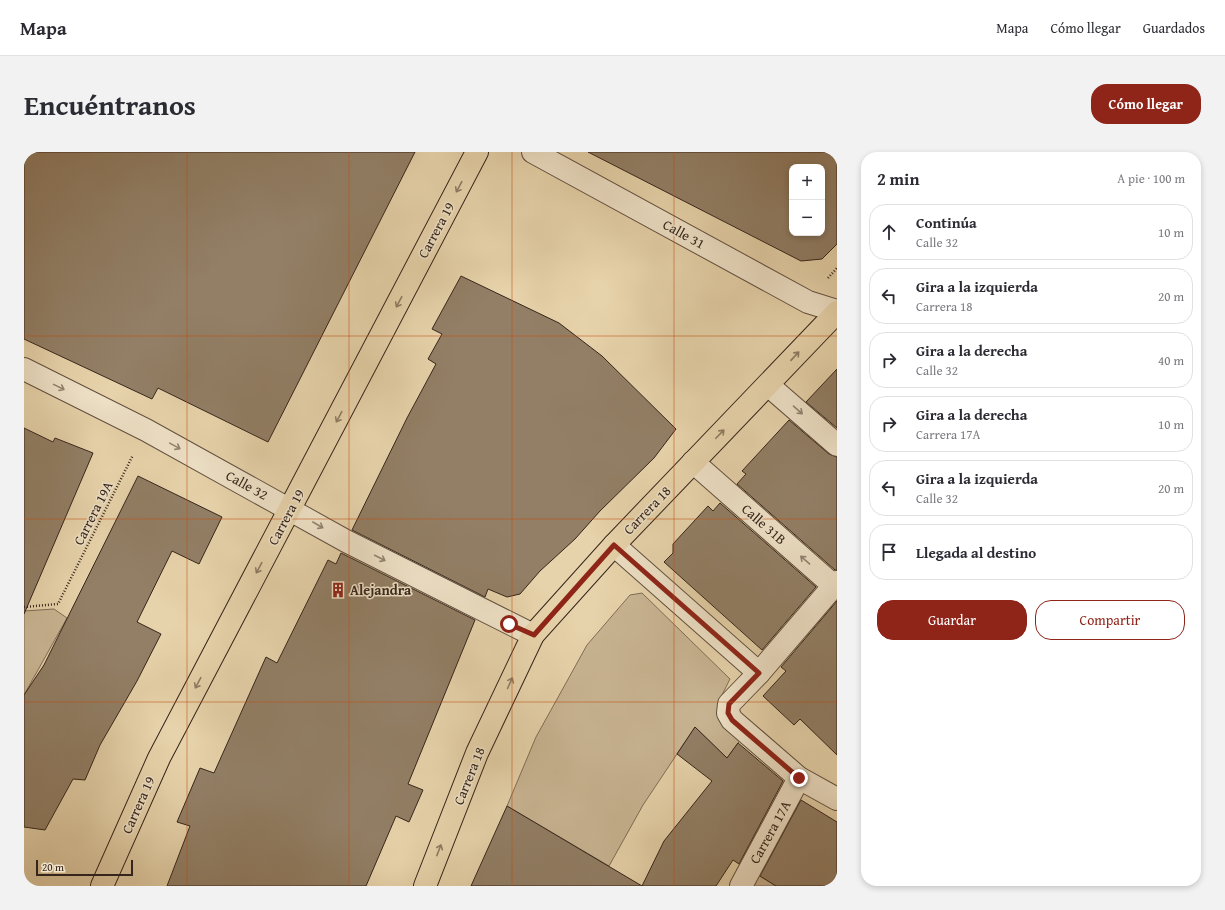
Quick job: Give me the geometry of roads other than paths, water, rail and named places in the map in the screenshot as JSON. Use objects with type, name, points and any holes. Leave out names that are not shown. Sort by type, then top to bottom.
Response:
[{"type":"main road","name":"Carrera 19","points":[[102,886],[159,758],[477,152]]},
{"type":"main road","name":"Carrera 18","points":[[425,886],[477,753],[534,635],[614,545],[837,311]]},
{"type":"street","name":"Calle 31","points":[[534,152],[808,302],[837,311]]},
{"type":"street","name":"Calle 32","points":[[24,369],[146,430],[291,509],[346,541],[534,635]]},
{"type":"street","points":[[768,384],[837,444]]},
{"type":"street","name":"Calle 31B","points":[[694,462],[836,584]]},
{"type":"street","points":[[614,545],[759,673]]},
{"type":"street","points":[[836,584],[759,673],[729,704],[728,713],[732,720],[799,778],[837,799]]},
{"type":"street","name":"Carrera 17A","points":[[741,886],[799,778]]},
{"type":"place","name":"Alejandra","points":[[338,590]]}]
